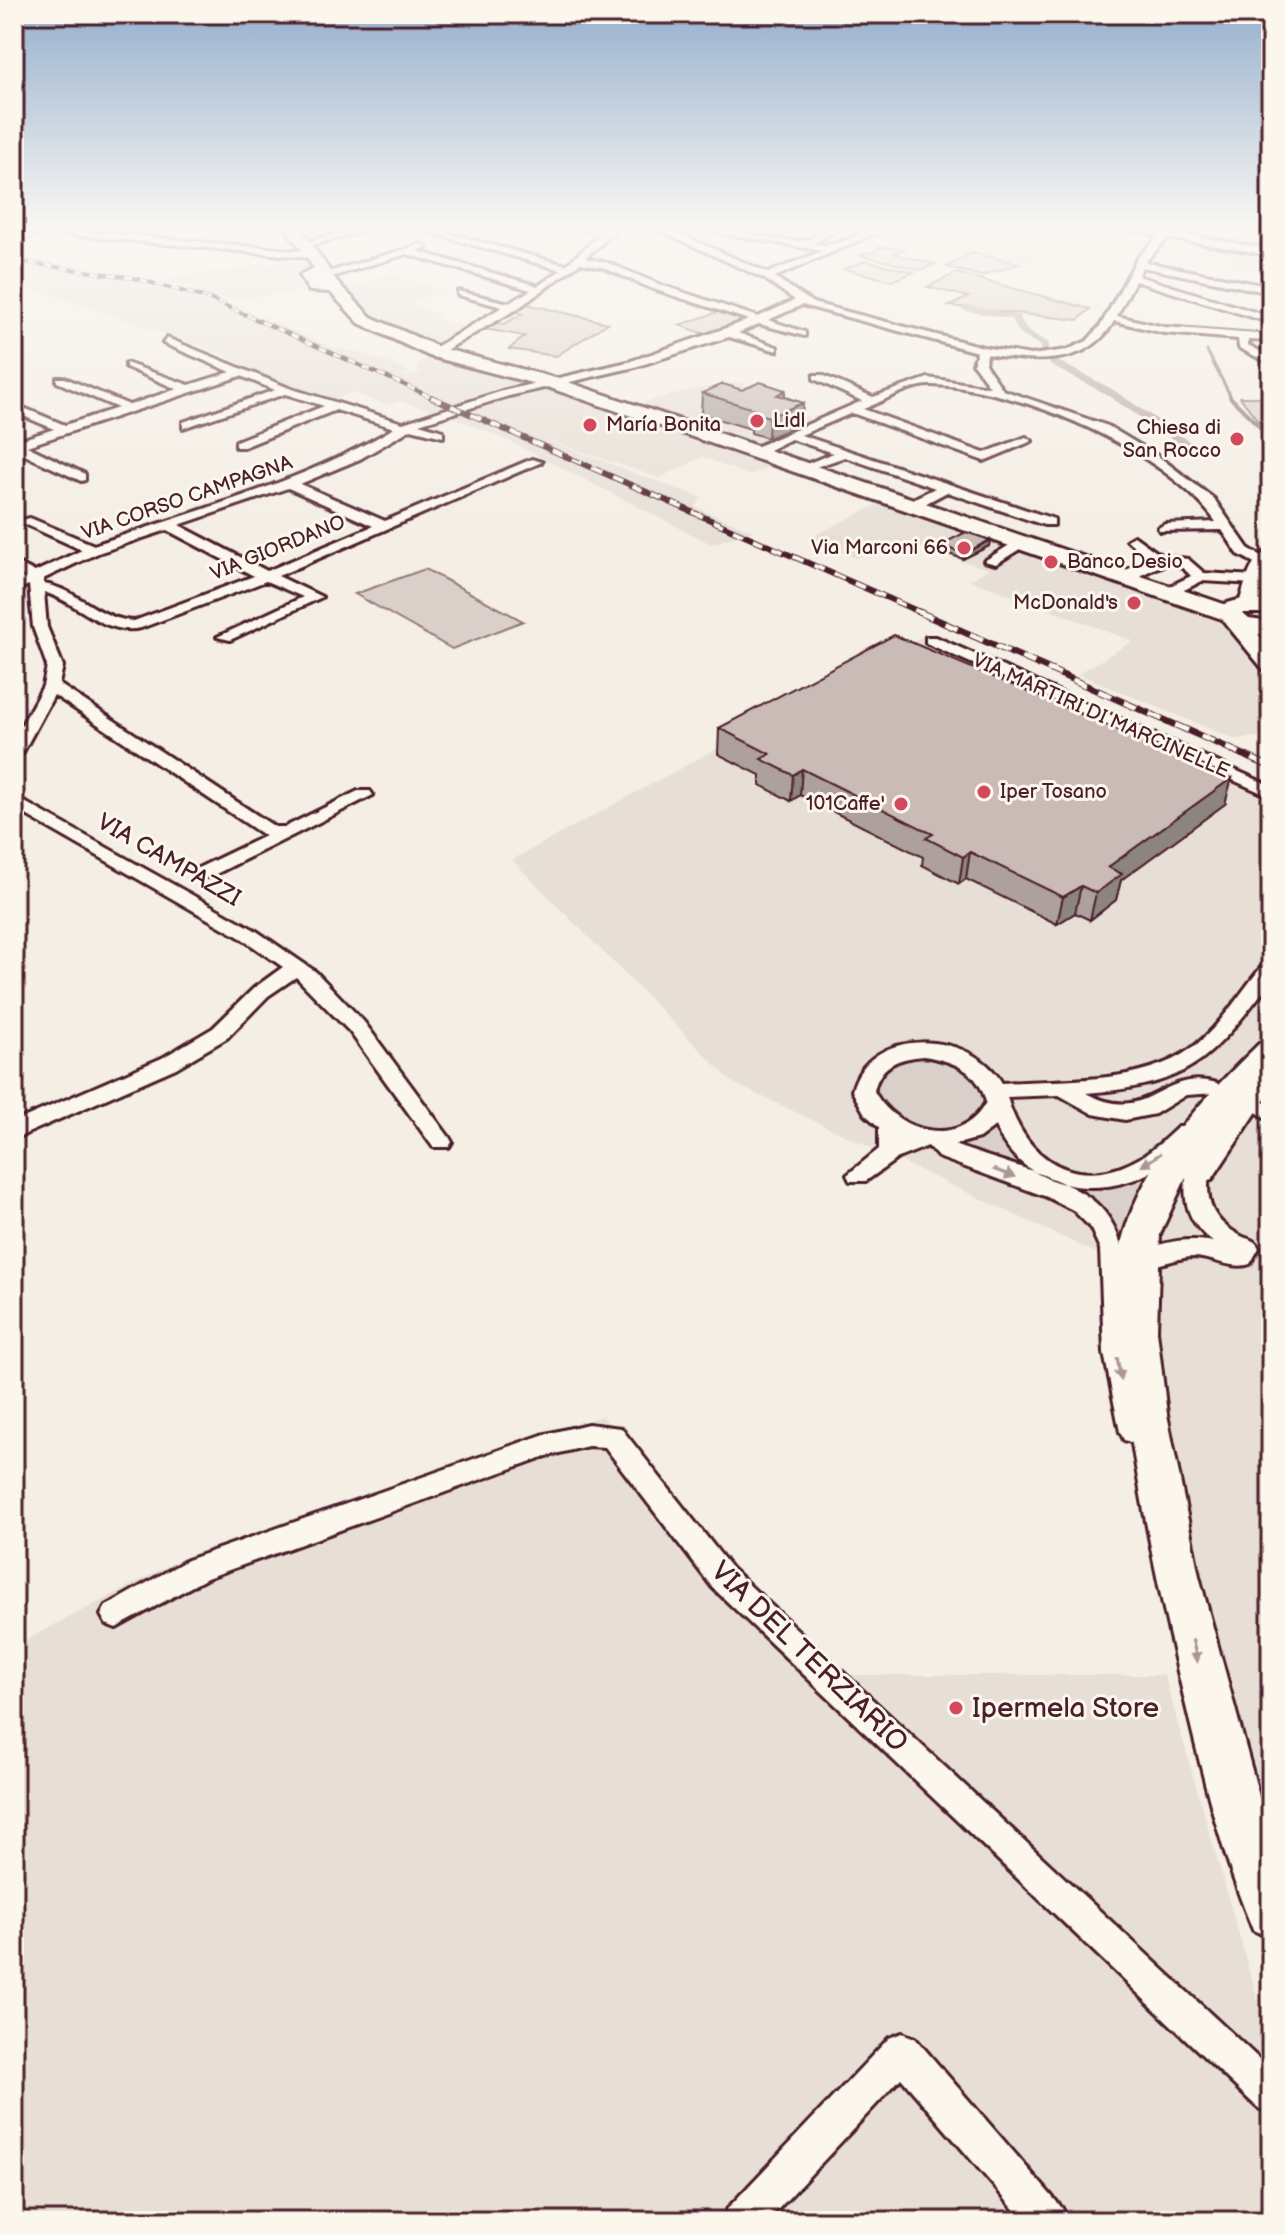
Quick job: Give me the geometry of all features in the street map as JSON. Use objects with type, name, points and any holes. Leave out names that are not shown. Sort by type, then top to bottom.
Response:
[{"type":"main road","points":[[392,332],[435,352],[553,383],[1125,576],[1172,594],[1219,618],[1255,593]]},
{"type":"main road","points":[[1172,594],[1255,593]]},
{"type":"main road","points":[[1255,593],[1252,628],[1271,629]]},
{"type":"main road","points":[[1255,593],[1271,664]]},
{"type":"main road","points":[[1266,1057],[1210,1099],[1151,1208],[1138,1253],[1142,1267],[1138,1331],[1147,1414],[1177,1576],[1237,1815],[1271,1912]]},
{"type":"main road","points":[[1142,1267],[1172,1204],[1251,1095],[1266,1057]]},
{"type":"street","points":[[435,352],[469,332]]},
{"type":"street","points":[[797,332],[801,334]]},
{"type":"street","points":[[918,332],[983,350],[1031,358],[1069,353],[1091,343],[1100,332]]},
{"type":"street","points":[[1201,332],[1271,338]]},
{"type":"street","points":[[729,333],[773,349]]},
{"type":"street","name":"VIA CORSO CAMPAGNA","points":[[14,587],[36,582],[93,550],[289,484],[380,448],[405,426],[462,405],[631,365],[729,333]]},
{"type":"street","points":[[1243,335],[1243,346],[1271,361]]},
{"type":"street","points":[[167,341],[332,407],[439,434]]},
{"type":"street","points":[[983,350],[979,364],[999,392]]},
{"type":"street","points":[[130,365],[185,388]]},
{"type":"street","points":[[15,446],[241,372]]},
{"type":"street","points":[[818,377],[871,401]]},
{"type":"street","points":[[61,380],[127,408]]},
{"type":"street","points":[[757,451],[871,401],[928,381],[999,392],[1086,422],[1125,442],[1209,502],[1243,551],[1255,593]]},
{"type":"street","points":[[187,425],[285,390]]},
{"type":"street","points":[[240,444],[332,407]]},
{"type":"street","points":[[14,408],[64,429]]},
{"type":"street","points":[[852,409],[984,457],[1026,441]]},
{"type":"street","points":[[790,435],[1049,522],[991,561]]},
{"type":"street","points":[[15,446],[81,477]]},
{"type":"street","points":[[808,468],[845,453]]},
{"type":"street","name":"VIA GIORDANO","points":[[14,565],[36,582],[53,587],[115,625],[127,626],[266,576],[536,462]]},
{"type":"street","points":[[289,484],[385,526]]},
{"type":"street","points":[[914,504],[948,486]]},
{"type":"street","points":[[25,521],[93,550]]},
{"type":"street","points":[[166,524],[266,576],[315,597],[225,637]]},
{"type":"street","points":[[1165,528],[1225,526]]},
{"type":"street","points":[[1134,540],[1157,558],[1180,560],[1200,577],[1255,593]]},
{"type":"street","points":[[1125,576],[1157,558]]},
{"type":"street","points":[[1172,594],[1200,577]]},
{"type":"street","points":[[14,754],[51,686],[55,666],[40,627],[36,582]]},
{"type":"street","name":"VIA MARTIRI DI MARCINELLE","points":[[931,640],[1271,792]]},
{"type":"street","points":[[51,686],[271,832],[285,832]]},
{"type":"street","points":[[203,873],[364,795]]},
{"type":"street","name":"VIA CAMPAZZI","points":[[14,801],[248,934],[297,967],[357,1027],[441,1142]]},
{"type":"street","points":[[14,1131],[169,1063],[220,1033],[261,992],[297,967]]},
{"type":"street","points":[[997,1096],[1061,1085],[1136,1082],[1170,1070],[1200,1053],[1271,968]]},
{"type":"street","points":[[1061,1085],[1096,1109],[1145,1110],[1180,1088],[1210,1099],[1147,1165],[1119,1177],[1083,1179],[1053,1172],[1028,1158],[1011,1137],[988,1077],[959,1056],[924,1049],[891,1054],[871,1067],[863,1091],[872,1112],[890,1126],[930,1138],[946,1151],[1081,1204],[1108,1233],[1123,1391],[1151,1511],[1177,1576]]},
{"type":"street","points":[[858,1175],[890,1152],[930,1138],[971,1132],[985,1124],[997,1096]]},
{"type":"street","points":[[890,1126],[890,1152]]},
{"type":"street","points":[[1142,1267],[1175,1248],[1207,1247],[1246,1254],[1208,1227],[1196,1203],[1194,1190],[1198,1172]]},
{"type":"street","name":"VIA DEL TERZIARIO","points":[[116,1615],[197,1569],[542,1446],[588,1435],[612,1436],[722,1578],[1271,2095]]},
{"type":"street","points":[[741,2221],[902,2051],[1049,2221]]},
{"type":"shaded area","points":[[161,332],[298,332],[329,346],[365,354],[410,372],[401,376],[426,388],[406,377],[419,373],[418,364],[437,355],[625,407],[701,388],[741,382],[814,421],[761,448],[783,459],[750,476],[703,457],[659,478],[530,434],[702,498],[695,507],[753,531],[711,544],[509,441],[446,414],[399,401],[387,405],[352,393],[331,400],[278,381],[210,349]]},
{"type":"shaded area","points":[[400,332],[460,332],[430,346]]},
{"type":"shaded area","points":[[503,332],[593,332],[556,356],[509,349],[525,336]]},
{"type":"shaded area","points":[[700,332],[724,332],[713,337]]},
{"type":"shaded area","points":[[1240,397],[1271,397],[1271,438]]},
{"type":"shaded area","points":[[893,497],[1176,595],[1239,605],[1271,589],[1271,736],[1234,739],[1078,674],[1133,641],[970,580],[988,569],[898,541],[857,558],[807,539]]},
{"type":"shaded area","points":[[425,569],[523,621],[452,649],[355,594]]},
{"type":"shaded area","points":[[927,634],[1271,782],[1271,1869],[1122,1265],[733,1083],[512,860]]},
{"type":"shaded area","points":[[934,1058],[968,1072],[983,1093],[984,1103],[978,1113],[960,1126],[938,1130],[916,1127],[898,1119],[879,1103],[876,1082],[886,1069],[908,1059]]},
{"type":"shaded area","points":[[995,1128],[999,1129],[1009,1149],[1024,1164],[1062,1182],[1107,1185],[1149,1174],[1120,1238],[1107,1216],[1092,1202],[952,1145],[981,1137]]},
{"type":"shaded area","points":[[602,1416],[821,1675],[1164,1675],[1271,2046],[1271,2221],[14,2221],[14,1646],[189,1555]]},
{"type":"building","points":[[760,382],[785,390],[777,395],[803,403],[769,417],[752,412],[757,410],[702,393],[723,384],[742,390]]},
{"type":"building","points":[[966,532],[990,540],[964,554],[940,545]]},
{"type":"building","name":"Iper Tosano","points":[[894,635],[1232,778],[1108,867],[1122,874],[1096,893],[1081,886],[1063,897],[970,852],[963,857],[926,838],[933,834],[802,769],[793,775],[761,759],[770,754],[719,728]]},
{"type":"waterway","points":[[1024,332],[1046,345],[1042,354]]},
{"type":"waterway","points":[[1207,351],[1232,399]]},
{"type":"waterway","points":[[1054,363],[1108,391],[1193,448]]},
{"type":"waterway","points":[[1232,399],[1271,438]]},
{"type":"railway","points":[[285,332],[436,399]]},
{"type":"railway","points":[[431,397],[924,614]]},
{"type":"railway","points":[[919,612],[1271,767]]},
{"type":"place","name":"Lidl","points":[[757,421]]},
{"type":"place","name":"María Bonita","points":[[590,425]]},
{"type":"place","name":"Chiesa di San Rocco","points":[[1237,439]]},
{"type":"place","name":"Via Marconi 66","points":[[964,548]]},
{"type":"place","name":"Banco Desio","points":[[1051,562]]},
{"type":"place","name":"McDonald's","points":[[1134,603]]},
{"type":"place","name":"Iper Tosano","points":[[984,792]]},
{"type":"place","name":"101Caffe'","points":[[901,804]]},
{"type":"place","name":"Ipermela Store","points":[[956,1708]]}]
